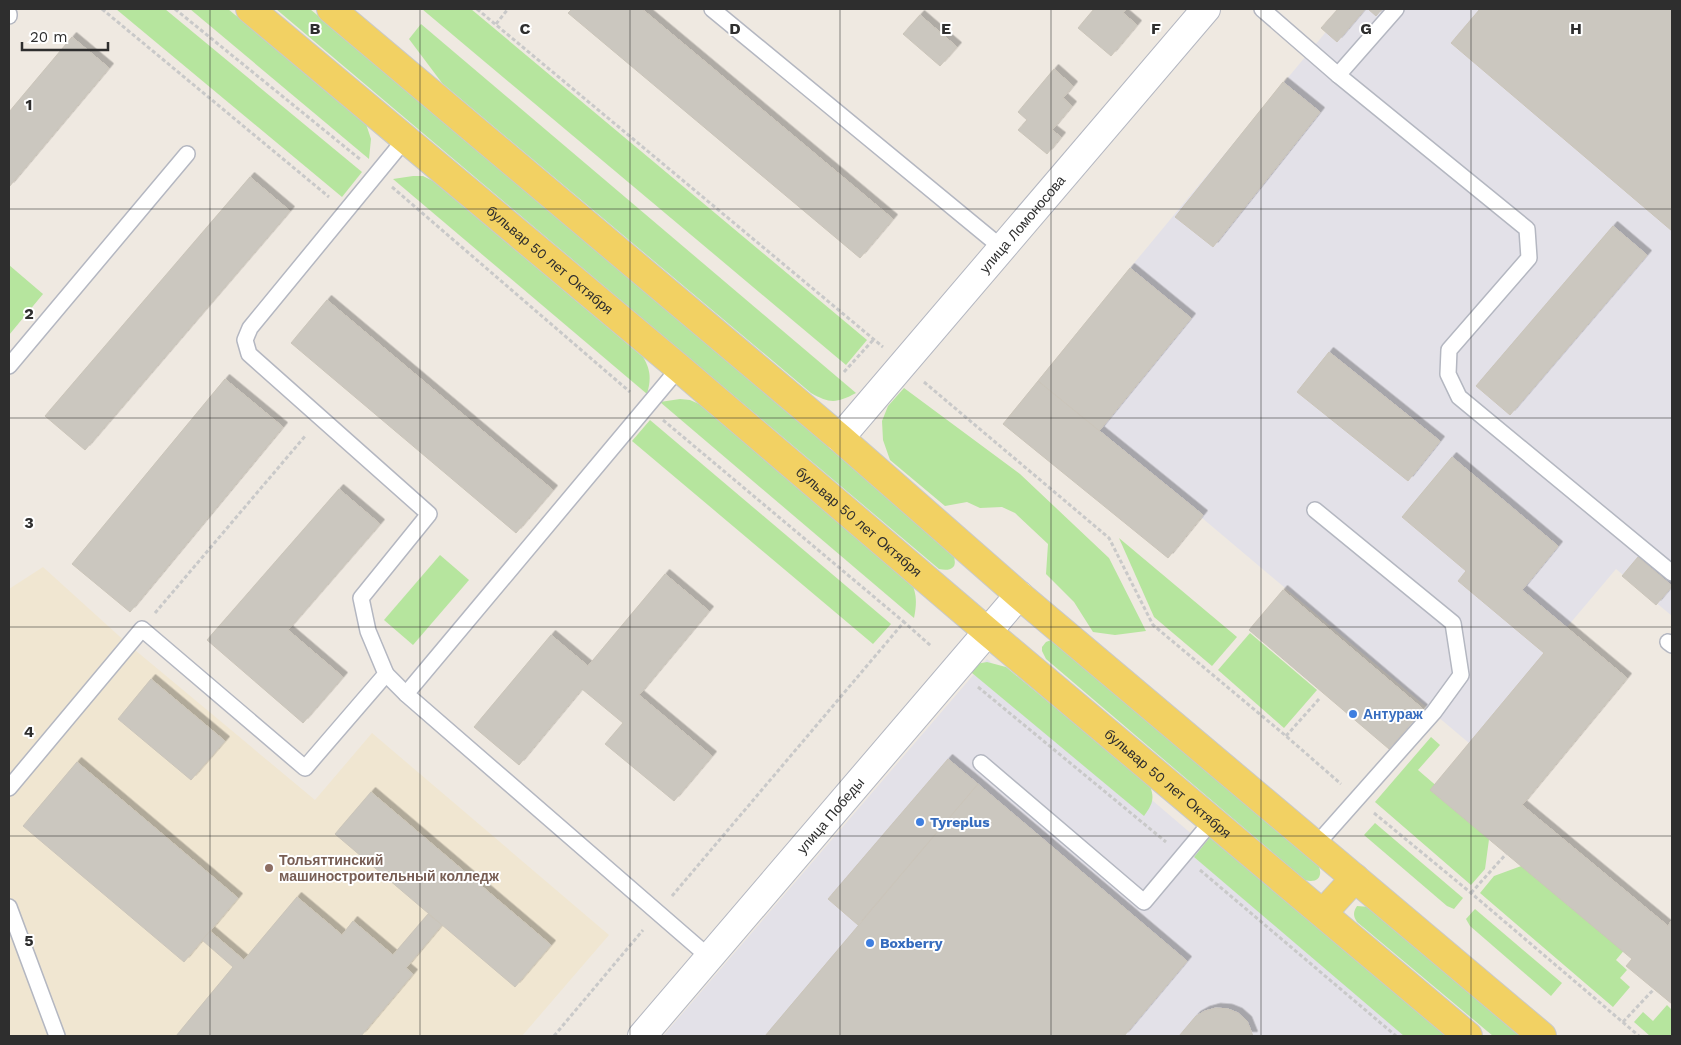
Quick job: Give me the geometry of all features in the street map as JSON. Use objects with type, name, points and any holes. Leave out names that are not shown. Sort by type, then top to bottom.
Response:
[{"type":"main road","name":"бульвар 50 лет Октября","points":[[250,9],[679,368],[988,632],[1468,1036]]},
{"type":"main road","points":[[332,9],[840,438],[1020,595],[1542,1036]]},
{"type":"main road","name":"улица Ломоносова","points":[[840,438],[1206,9]]},
{"type":"main road","name":"улица Победы","points":[[642,1036],[1020,595]]},
{"type":"main road","points":[[1322,914],[1355,878]]},
{"type":"lane","points":[[712,9],[1002,248]]},
{"type":"lane","points":[[1262,9],[1338,75],[1527,229],[1529,258],[1449,350],[1448,374],[1459,397],[1672,573]]},
{"type":"lane","points":[[1338,75],[1396,9]]},
{"type":"lane","points":[[406,138],[250,328],[245,340],[249,354],[429,514],[361,598],[368,632],[386,674],[406,694],[709,957]]},
{"type":"lane","points":[[9,366],[187,154]]},
{"type":"lane","points":[[406,694],[679,368]]},
{"type":"lane","points":[[1315,510],[1452,623],[1461,675],[1434,712],[1316,845]]},
{"type":"lane","points":[[9,788],[142,629],[305,768],[386,674]]},
{"type":"lane","points":[[981,763],[1144,902],[1212,820]]},
{"type":"lane","points":[[9,907],[57,1036]]},
{"type":"path","points":[[102,9],[346,212]]},
{"type":"path","points":[[175,9],[377,174],[647,407],[931,646]]},
{"type":"path","points":[[477,9],[874,339],[1109,538],[1153,625],[1639,1036]]},
{"type":"path","points":[[496,24],[508,9]]},
{"type":"path","points":[[844,372],[874,339]]},
{"type":"path","points":[[142,629],[321,417]]},
{"type":"path","points":[[554,1036],[904,622]]},
{"type":"path","points":[[1286,736],[1320,698]]},
{"type":"path","points":[[1471,893],[1506,854]]},
{"type":"path","points":[[1623,1022],[1654,990]]},
{"type":"shaded area","points":[[1345,9],[1672,9],[1672,616],[1616,569],[1469,743],[1099,431],[1191,318],[1130,268]]},
{"type":"shaded area","name":"Тольяттинский машиностроительный колледж","points":[[43,567],[129,645],[315,800],[372,733],[609,935],[522,1036],[9,1036],[9,589]]},
{"type":"shaded area","points":[[987,659],[1428,1036],[663,1036]]},
{"type":"green space","points":[[116,9],[165,9],[362,172],[342,197]]},
{"type":"green space","points":[[190,9],[228,9],[366,124],[371,139],[369,159]]},
{"type":"green space","points":[[276,9],[310,9],[949,548],[955,561],[953,567],[945,570],[939,569]]},
{"type":"green space","points":[[422,9],[471,9],[867,340],[846,365]]},
{"type":"green space","points":[[421,24],[856,393],[844,399],[834,401],[823,399],[811,393],[442,83],[409,39]]},
{"type":"green space","points":[[423,176],[433,181],[643,357],[650,375],[647,394],[393,179]]},
{"type":"green space","points":[[9,265],[43,294],[9,335]]},
{"type":"green space","points":[[904,388],[1020,474],[1109,558],[1146,631],[1115,635],[1093,632],[1074,602],[1046,574],[1048,544],[1015,513],[1002,507],[980,508],[967,502],[945,506],[890,460],[883,440],[882,421],[888,406]]},
{"type":"green space","points":[[680,399],[690,400],[699,404],[910,580],[916,598],[914,618],[660,402]]},
{"type":"green space","points":[[650,420],[891,624],[873,644],[632,441]]},
{"type":"green space","points":[[1119,538],[1237,637],[1212,666],[1154,617]]},
{"type":"green space","points":[[440,555],[469,580],[413,645],[384,620]]},
{"type":"green space","points":[[1250,633],[1317,690],[1284,728],[1218,670]]},
{"type":"green space","points":[[1051,640],[1059,644],[1318,865],[1320,876],[1313,881],[1305,880],[1046,659],[1042,647]]},
{"type":"green space","points":[[987,662],[1006,667],[1150,786],[1152,802],[1144,816],[966,668]]},
{"type":"green space","points":[[1431,737],[1440,745],[1418,770],[1490,832],[1485,869],[1471,885],[1375,802]]},
{"type":"green space","points":[[1375,823],[1463,898],[1454,909],[1447,906],[1364,835]]},
{"type":"green space","points":[[1211,836],[1446,1036],[1404,1036],[1194,857]]},
{"type":"green space","points":[[1527,864],[1626,948],[1616,960],[1627,970],[1620,978],[1630,987],[1613,1007],[1480,893],[1494,876]]},
{"type":"green space","points":[[1357,906],[1370,907],[1523,1036],[1493,1036],[1357,922],[1354,914]]},
{"type":"green space","points":[[1475,909],[1562,983],[1551,996],[1470,926],[1466,919]]},
{"type":"green space","points":[[1667,1005],[1672,1010],[1672,1036],[1650,1036],[1634,1022],[1643,1012],[1653,1021]]},
{"type":"building","points":[[572,9],[642,9],[893,219],[860,258],[568,13]]},
{"type":"building","points":[[1094,9],[1127,9],[1123,13],[1137,25],[1111,56],[1078,28]]},
{"type":"building","points":[[1338,9],[1365,9],[1337,42],[1321,28]]},
{"type":"building","points":[[1368,9],[1382,9],[1376,16]]},
{"type":"building","points":[[1480,9],[1672,9],[1672,231],[1451,43]]},
{"type":"building","points":[[920,15],[957,47],[940,66],[903,34]]},
{"type":"building","points":[[72,37],[109,68],[9,187],[9,112]]},
{"type":"building","points":[[1054,69],[1073,86],[1063,98],[1072,106],[1052,130],[1061,137],[1047,154],[1018,130],[1027,120],[1018,112]]},
{"type":"building","points":[[1283,82],[1320,112],[1213,247],[1175,217]]},
{"type":"building","points":[[250,177],[290,211],[85,450],[45,416]]},
{"type":"building","points":[[1613,226],[1647,255],[1510,415],[1476,386]]},
{"type":"building","points":[[1130,268],[1191,318],[1099,431],[1038,381]]},
{"type":"building","points":[[327,300],[553,490],[516,533],[291,343]]},
{"type":"building","points":[[1329,352],[1440,441],[1408,481],[1297,392]]},
{"type":"building","points":[[225,379],[283,427],[130,612],[72,564]]},
{"type":"building","points":[[1038,381],[1203,515],[1168,558],[1003,424]]},
{"type":"building","points":[[1452,457],[1558,546],[1522,590],[1627,678],[1522,805],[1668,926],[1672,920],[1672,1004],[1626,966],[1632,959],[1430,790],[1544,653],[1458,581],[1466,571],[1402,517]]},
{"type":"building","points":[[339,489],[380,524],[288,630],[343,677],[303,723],[207,640]]},
{"type":"building","points":[[1638,557],[1672,586],[1656,605],[1622,576]]},
{"type":"building","points":[[665,574],[709,611],[639,695],[712,756],[674,801],[605,744],[623,723],[582,689],[519,765],[474,727],[551,635],[588,666]]},
{"type":"building","points":[[1283,590],[1423,709],[1389,749],[1249,630]]},
{"type":"building","points":[[151,679],[225,741],[191,780],[118,719]]},
{"type":"building","points":[[948,759],[978,784],[858,925],[828,899]]},
{"type":"building","points":[[77,762],[238,898],[184,962],[23,826]]},
{"type":"building","points":[[978,784],[1187,961],[1124,1036],[765,1036]]},
{"type":"building","points":[[371,792],[551,945],[515,987],[335,834]]},
{"type":"building","points":[[297,897],[342,935],[353,921],[393,955],[428,914],[442,925],[406,968],[413,974],[361,1036],[176,1036],[233,967],[202,940],[210,931],[244,960]]},
{"type":"building","points":[[1216,1008],[1228,1009],[1238,1013],[1247,1021],[1253,1036],[1179,1036],[1196,1016]]},
{"type":"place","name":"Антураж","points":[[1353,714]]},
{"type":"place","name":"Tyreplus","points":[[920,822]]},
{"type":"place","name":"Тольяттинский машиностроительный колледж","points":[[269,868]]},
{"type":"place","name":"Boxberry","points":[[870,943]]}]
